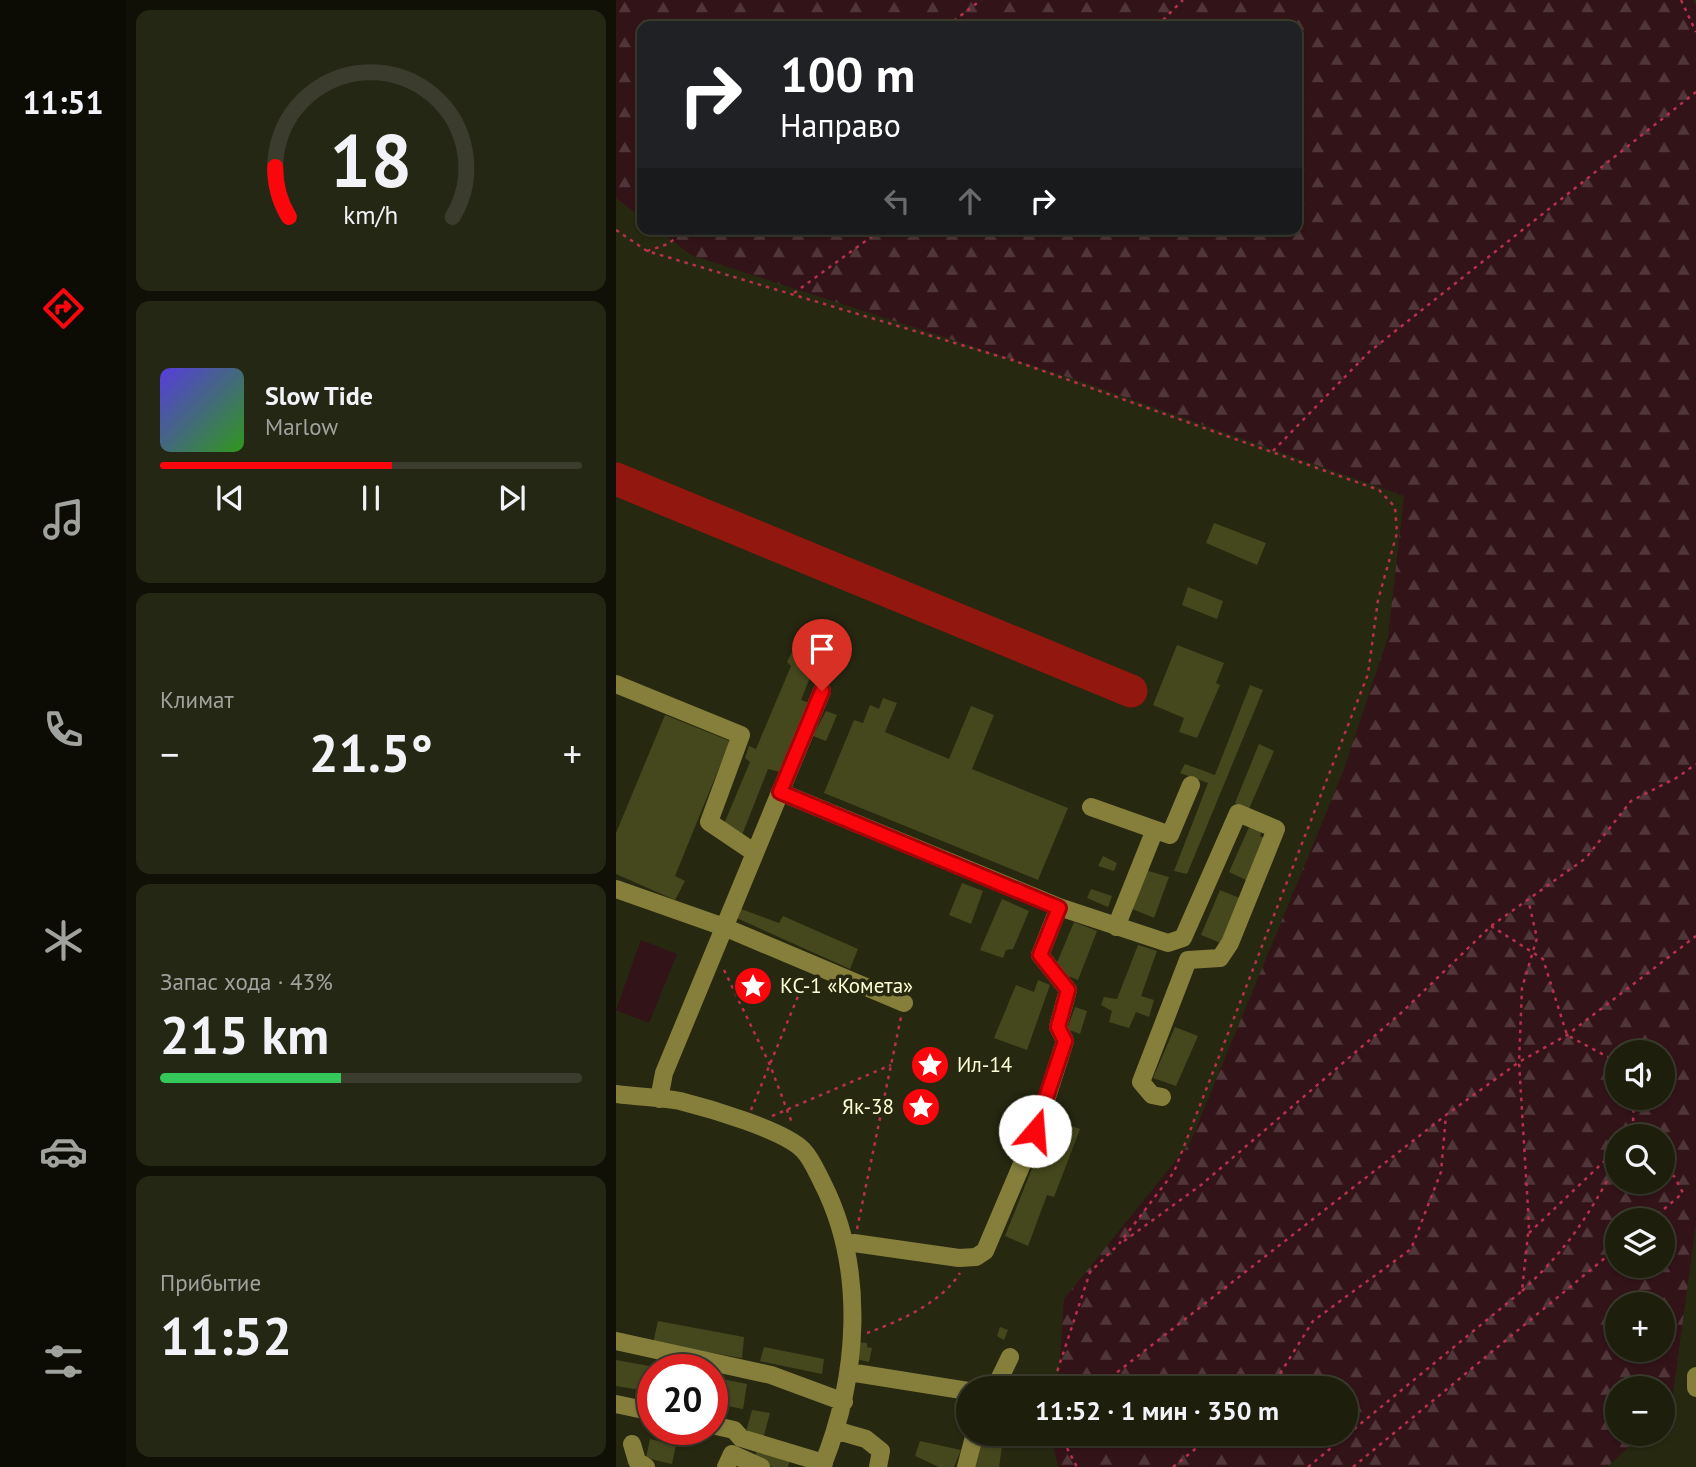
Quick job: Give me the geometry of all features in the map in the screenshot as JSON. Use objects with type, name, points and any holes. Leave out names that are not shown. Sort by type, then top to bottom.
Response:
[{"type":"street","points":[[616,684],[741,736],[709,822],[755,853]]},
{"type":"street","points":[[659,1099],[664,1073],[822,691]]},
{"type":"street","points":[[1091,807],[1154,832],[1170,835],[1191,785]]},
{"type":"street","points":[[780,792],[1059,908],[1168,943],[1183,937],[1238,813],[1276,829],[1230,943],[1220,958],[1188,960]]},
{"type":"street","points":[[1116,927],[1154,832]]},
{"type":"street","points":[[616,888],[724,927],[904,1003]]},
{"type":"street","points":[[850,1244],[970,1258],[985,1251],[1035,1131],[1065,1041],[1058,1027],[1068,990],[1040,955],[1059,908]]},
{"type":"street","points":[[1177,940],[1188,960]]},
{"type":"street","points":[[1162,1097],[1152,1095],[1140,1082],[1188,960]]},
{"type":"street","points":[[616,1094],[679,1101],[771,1130],[799,1147],[834,1205],[850,1244],[849,1372],[844,1402],[823,1465],[741,1438],[734,1430],[728,1429]]},
{"type":"street","points":[[616,1341],[686,1359],[771,1375],[844,1402]]},
{"type":"street","points":[[1001,1376],[1010,1357]]},
{"type":"street","points":[[849,1372],[956,1389]]},
{"type":"street","points":[[1696,1376],[1696,1388]]},
{"type":"street","points":[[616,1404],[637,1409]]},
{"type":"street","points":[[835,1430],[866,1439],[881,1451],[877,1467]]},
{"type":"street","points":[[632,1444],[638,1461],[646,1467]]},
{"type":"street","points":[[966,1467],[972,1446]]},
{"type":"street","points":[[726,1467],[732,1454],[761,1467]]},
{"type":"path","points":[[954,21],[981,0]]},
{"type":"path","points":[[1162,21],[1183,0]]},
{"type":"path","points":[[1681,0],[1696,32]]},
{"type":"path","points":[[1273,451],[1369,352],[1696,92]]},
{"type":"path","points":[[616,230],[648,251],[1015,361],[1273,451],[1379,490],[1395,507],[1397,533],[1378,600],[1368,674],[1174,1171],[1119,1244]]},
{"type":"path","points":[[648,251],[668,244],[679,235]]},
{"type":"path","points":[[793,294],[874,235]]},
{"type":"path","points":[[1057,1376],[1090,1272],[1119,1244],[1201,1185],[1338,1068],[1401,1013],[1491,926],[1586,858],[1631,801],[1678,777],[1696,764]]},
{"type":"path","points":[[1522,1291],[1529,1234],[1519,1062],[1522,988],[1537,938],[1528,899]]},
{"type":"path","points":[[1491,926],[1543,958],[1567,1035],[1605,1056]]},
{"type":"path","points":[[1112,1376],[1446,1115],[1519,1062],[1567,1035],[1696,936]]},
{"type":"path","points":[[715,951],[770,1065],[799,1147]]},
{"type":"path","points":[[751,1124],[770,1065],[812,963]]},
{"type":"path","points":[[850,1244],[904,1003]]},
{"type":"path","points":[[751,1124],[891,1065]]},
{"type":"path","points":[[1278,1376],[1313,1321],[1410,1249],[1441,1172],[1446,1115]]},
{"type":"path","points":[[1529,1234],[1605,1161]]},
{"type":"path","points":[[1665,1208],[1683,1193],[1675,1178]]},
{"type":"path","points":[[1308,1467],[1522,1291],[1551,1264],[1584,1224],[1605,1185]]},
{"type":"path","points":[[851,1339],[888,1326],[936,1298],[957,1278],[970,1258]]},
{"type":"path","points":[[1353,1467],[1605,1258]]},
{"type":"path","points":[[1066,1446],[1077,1467]]},
{"type":"path","points":[[1173,1467],[1199,1446]]},
{"type":"green space","points":[[616,0],[1693,0],[1696,6],[1696,1223],[1675,1379],[1675,1376],[1605,1376],[1605,1446],[1630,1446],[1607,1467],[1058,1467],[1054,1446],[1358,1446],[1358,1376],[1059,1376],[1064,1299],[1190,1143],[1343,772],[1388,637],[1404,496],[1080,381],[691,255],[665,235],[1302,235],[1302,21],[637,21],[637,214],[616,198]]},
{"type":"green space","points":[[641,940],[677,954],[649,1023],[616,1010]]},
{"type":"building","points":[[1214,523],[1266,543],[1257,565],[1206,543]]},
{"type":"building","points":[[1188,587],[1223,601],[1217,619],[1182,605]]},
{"type":"building","points":[[805,625],[818,631],[822,625],[830,627],[801,700],[810,703],[781,772],[768,769],[742,835],[724,824],[750,762],[745,758],[749,746],[756,749],[791,666],[787,662]]},
{"type":"building","points":[[1177,645],[1224,663],[1216,683],[1220,685],[1197,738],[1179,732],[1184,718],[1153,705]]},
{"type":"building","points":[[1250,685],[1263,690],[1187,874],[1174,871],[1208,783],[1180,773],[1185,764],[1215,775]]},
{"type":"building","points":[[883,698],[897,703],[885,732],[949,759],[971,706],[994,715],[972,769],[1068,808],[1038,880],[824,793],[854,720],[863,723],[870,705],[879,709]]},
{"type":"building","points":[[826,711],[837,715],[826,741],[813,736]]},
{"type":"building","points":[[665,715],[730,741],[675,876],[685,881],[675,900],[616,874],[616,833]]},
{"type":"building","points":[[1259,744],[1274,751],[1249,809],[1235,803]]},
{"type":"building","points":[[1250,825],[1262,829],[1260,836],[1266,839],[1248,881],[1229,872]]},
{"type":"building","points":[[1103,856],[1117,863],[1114,871],[1098,866]]},
{"type":"building","points":[[1145,870],[1169,877],[1154,918],[1130,908]]},
{"type":"building","points":[[962,883],[983,891],[971,924],[949,915]]},
{"type":"building","points":[[1091,889],[1112,896],[1108,907],[1087,898]]},
{"type":"building","points":[[1220,890],[1242,899],[1223,944],[1201,935]]},
{"type":"building","points":[[1002,899],[1029,911],[1013,949],[1006,950],[1003,958],[980,950]]},
{"type":"building","points":[[736,907],[779,923],[783,916],[858,949],[850,969],[732,916]]},
{"type":"building","points":[[1074,922],[1097,931],[1078,980],[1054,970]]},
{"type":"building","points":[[1138,945],[1157,951],[1141,996],[1154,1000],[1149,1017],[1136,1012],[1129,1028],[1109,1022],[1112,1011],[1101,1005],[1104,997],[1117,999]]},
{"type":"building","points":[[1038,980],[1050,985],[1027,1050],[994,1038],[1016,985],[1034,992]]},
{"type":"building","points":[[1075,1007],[1087,1011],[1080,1034],[1067,1029]]},
{"type":"building","points":[[1175,1027],[1198,1036],[1176,1086],[1153,1078]]},
{"type":"building","points":[[1072,1126],[1080,1129],[1054,1197],[1047,1195],[1028,1246],[1005,1236],[1045,1136],[1065,1144]]},
{"type":"building","points":[[658,1321],[744,1337],[742,1358],[653,1343]]},
{"type":"building","points":[[1000,1327],[1008,1330],[1004,1340],[997,1336]]},
{"type":"building","points":[[857,1342],[867,1343],[867,1347],[872,1348],[869,1362],[856,1359]]},
{"type":"building","points":[[764,1347],[824,1359],[822,1374],[760,1361]]},
{"type":"building","points":[[616,1360],[637,1364],[637,1389],[616,1386]]},
{"type":"building","points":[[728,1380],[747,1384],[743,1409],[728,1406]]},
{"type":"building","points":[[752,1410],[770,1413],[763,1439],[745,1435]]},
{"type":"building","points":[[920,1441],[961,1450],[954,1467],[939,1467],[915,1456]]},
{"type":"building","points":[[649,1445],[676,1445],[672,1464],[646,1458]]},
{"type":"building","points":[[977,1446],[1002,1446],[999,1467],[973,1467]]},
{"type":"building","points":[[757,1449],[790,1460],[788,1467],[773,1467],[754,1461]]},
{"type":"taxiway","points":[[616,479],[1131,691]]},
{"type":"place","name":"КС-1 «Комета»","points":[[753,986]]},
{"type":"place","name":"Ил-14","points":[[930,1065]]},
{"type":"place","name":"Як-38","points":[[921,1107]]},
{"type":"route","points":[[822,691],[780,792],[1059,908],[1040,955],[1068,990],[1058,1027],[1065,1041],[1035,1131]]}]
